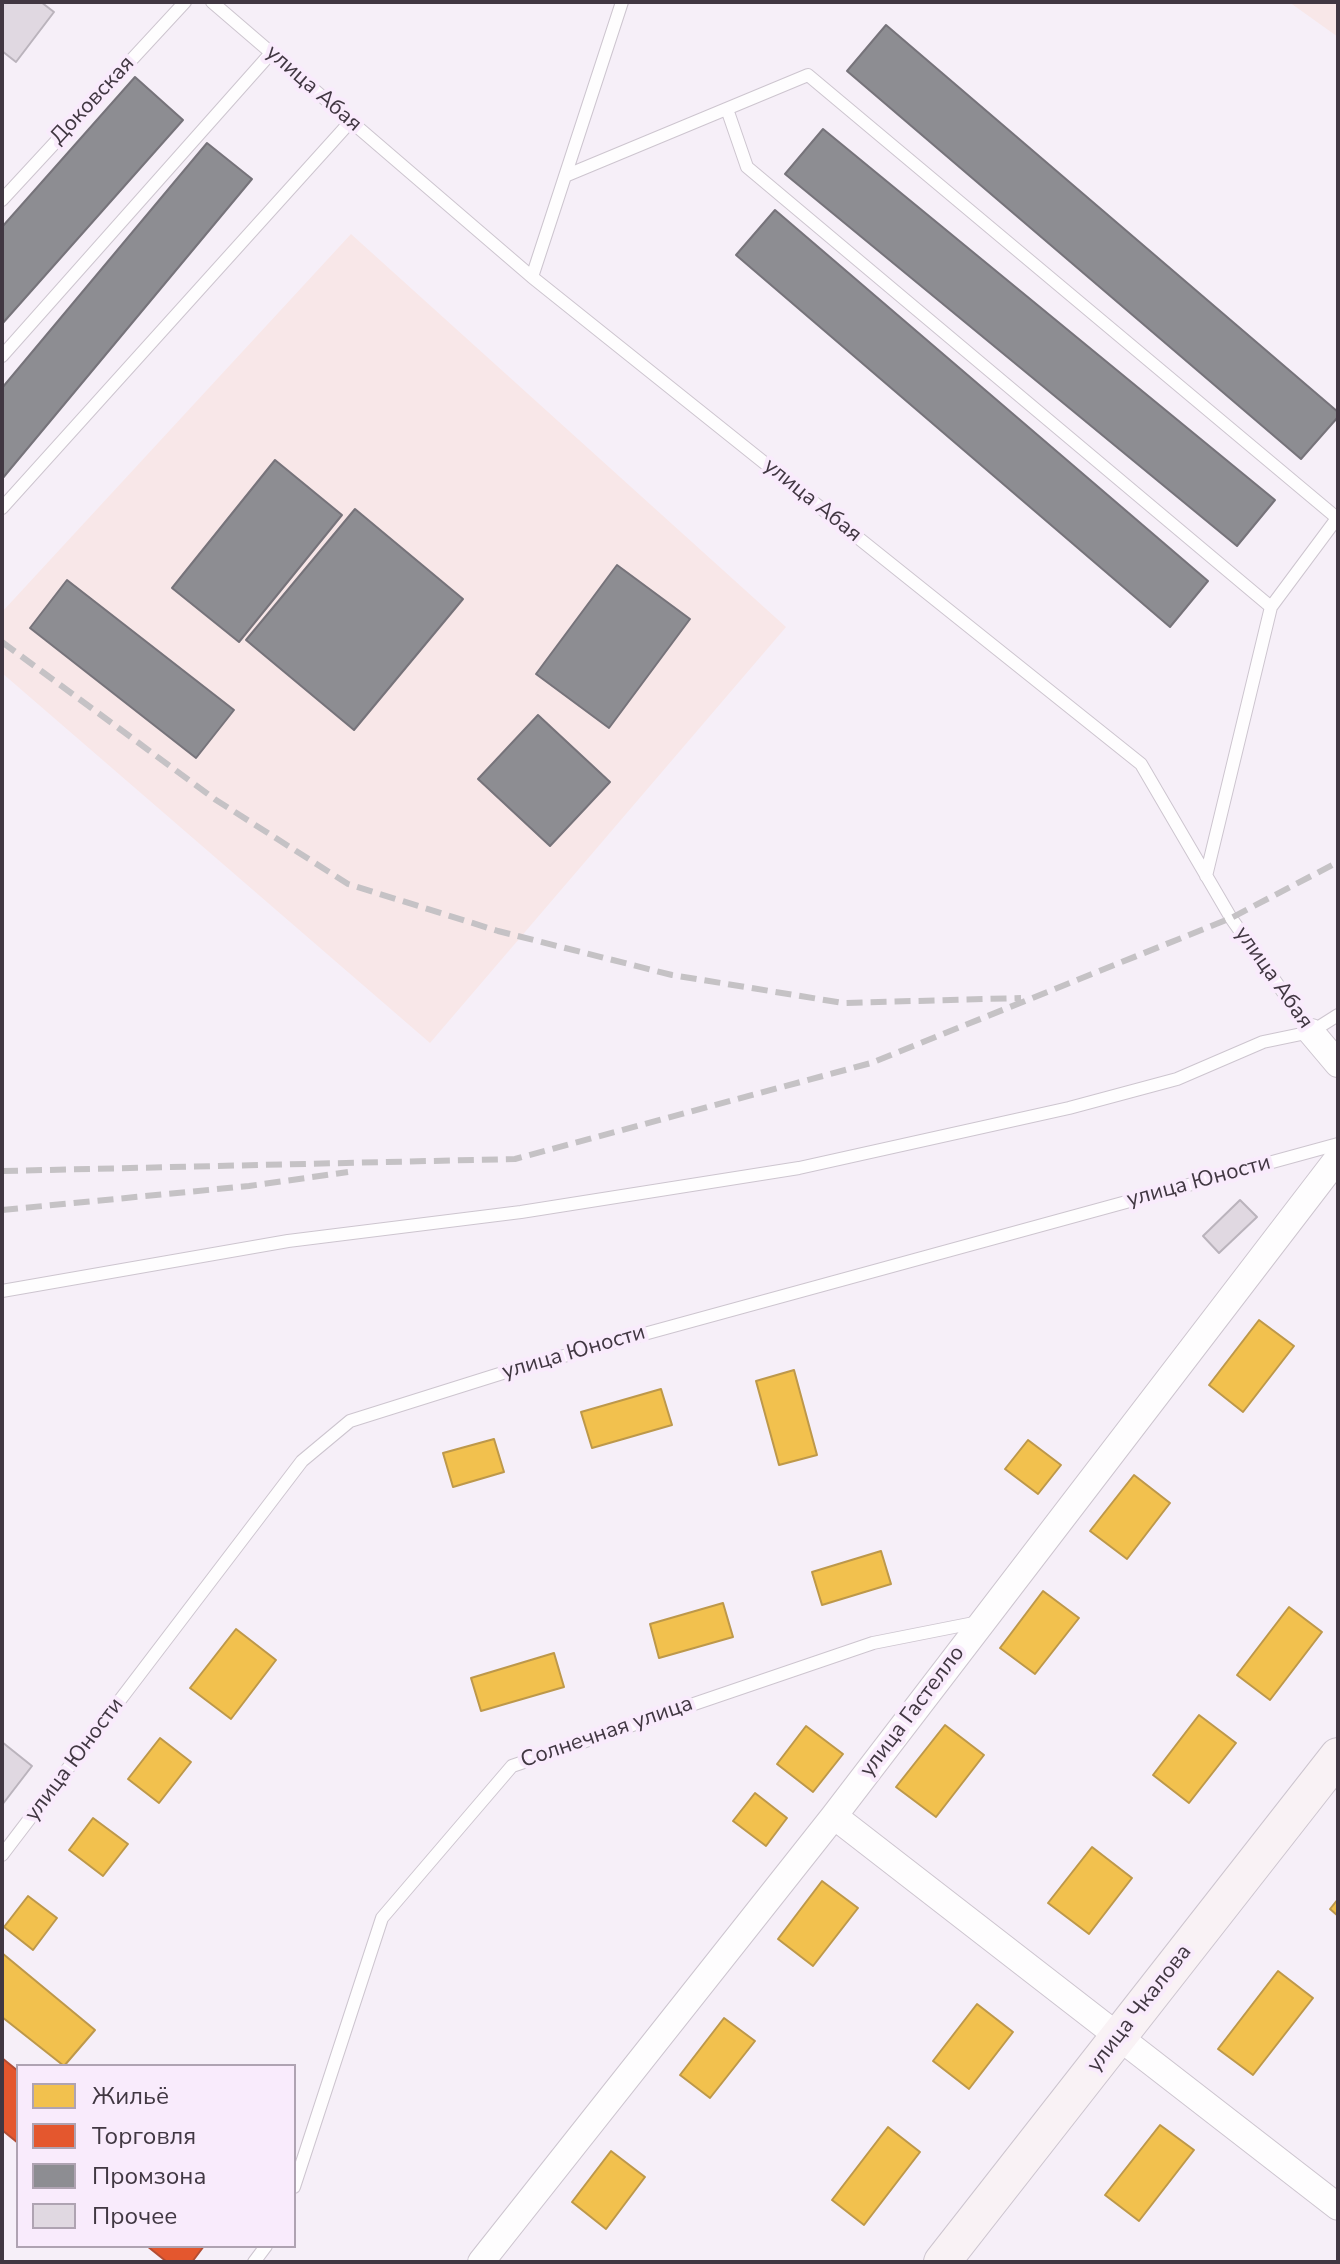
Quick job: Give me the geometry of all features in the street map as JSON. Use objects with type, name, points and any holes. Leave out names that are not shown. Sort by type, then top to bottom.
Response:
[{"type":"main road","name":"улица Чкалова","points":[[942,2262],[1338,1756]]},
{"type":"street","name":"улица Абая","points":[[1311,1032],[1338,1064]]},
{"type":"street","name":"улица Гастелло","points":[[481,2262],[834,1816],[1338,1158]]},
{"type":"street","points":[[834,1816],[1338,2207]]},
{"type":"lane","name":"Доковская","points":[[2,200],[185,2]]},
{"type":"lane","name":"улица Абая","points":[[212,2],[532,277],[1141,764],[1231,918],[1311,1032]]},
{"type":"lane","points":[[532,277],[622,2]]},
{"type":"lane","points":[[2,356],[271,53]]},
{"type":"lane","points":[[565,176],[808,75],[1338,518],[1271,607],[1206,876]]},
{"type":"lane","points":[[727,109],[747,167],[1271,607]]},
{"type":"lane","points":[[2,508],[351,121]]},
{"type":"lane","points":[[2,1291],[288,1241],[521,1212],[799,1168],[1069,1108],[1177,1079],[1263,1042],[1311,1032],[1338,1015]]},
{"type":"lane","name":"улица Юности","points":[[2,1855],[302,1461],[350,1421],[509,1371],[1338,1144]]},
{"type":"lane","name":"Солнечная улица","points":[[296,2181],[382,1918],[512,1766],[873,1643],[982,1621]]},
{"type":"shaded area","points":[[1289,2],[1338,2],[1338,37]]},
{"type":"shaded area","points":[[351,234],[786,627],[430,1043],[2,673],[2,612]]},
{"type":"building: Жильё","points":[[1259,1320],[1294,1346],[1243,1412],[1209,1385]]},
{"type":"building: Жильё","points":[[794,1370],[817,1455],[779,1465],[756,1381]]},
{"type":"building: Жильё","points":[[661,1389],[672,1425],[592,1448],[581,1412]]},
{"type":"building: Жильё","points":[[494,1439],[504,1472],[453,1487],[443,1453]]},
{"type":"building: Жильё","points":[[1028,1440],[1061,1465],[1038,1494],[1005,1469]]},
{"type":"building: Жильё","points":[[1134,1475],[1170,1503],[1127,1559],[1090,1531]]},
{"type":"building: Жильё","points":[[881,1551],[891,1584],[822,1605],[812,1572]]},
{"type":"building: Жильё","points":[[1043,1591],[1079,1618],[1035,1674],[1000,1648]]},
{"type":"building: Жильё","points":[[723,1603],[733,1637],[659,1658],[650,1624]]},
{"type":"building: Жильё","points":[[1289,1607],[1322,1632],[1270,1700],[1237,1675]]},
{"type":"building: Жильё","points":[[236,1629],[276,1660],[231,1719],[190,1688]]},
{"type":"building: Жильё","points":[[554,1653],[564,1687],[481,1711],[471,1678]]},
{"type":"building: Жильё","points":[[1199,1715],[1236,1743],[1189,1803],[1153,1775]]},
{"type":"building: Жильё","points":[[945,1725],[984,1755],[936,1817],[896,1787]]},
{"type":"building: Жильё","points":[[806,1726],[843,1754],[813,1792],[777,1764]]},
{"type":"building: Жильё","points":[[160,1738],[191,1762],[159,1803],[128,1779]]},
{"type":"building: Жильё","points":[[755,1793],[787,1818],[766,1846],[733,1821]]},
{"type":"building: Жильё","points":[[93,1818],[128,1844],[103,1876],[69,1850]]},
{"type":"building: Жильё","points":[[1092,1847],[1132,1878],[1089,1934],[1048,1903]]},
{"type":"building: Жильё","points":[[822,1881],[858,1908],[813,1966],[778,1939]]},
{"type":"building: Жильё","points":[[28,1896],[57,1918],[33,1950],[4,1927]]},
{"type":"building: Жильё","points":[[1338,1899],[1338,1916],[1330,1909]]},
{"type":"building: Жильё","points":[[2,1953],[95,2030],[66,2064],[61,2064],[2,2017]]},
{"type":"building: Жильё","points":[[1278,1971],[1313,1998],[1253,2075],[1218,2049]]},
{"type":"building: Жильё","points":[[977,2004],[1013,2032],[969,2089],[933,2061]]},
{"type":"building: Жильё","points":[[724,2018],[755,2041],[710,2098],[680,2075]]},
{"type":"building: Жильё","points":[[1160,2125],[1194,2150],[1139,2221],[1105,2195]]},
{"type":"building: Жильё","points":[[888,2127],[920,2152],[864,2225],[832,2200]]},
{"type":"building: Жильё","points":[[611,2151],[645,2177],[606,2229],[572,2202]]},
{"type":"building: Торговля","points":[[2,2058],[16,2069],[16,2141],[2,2130]]},
{"type":"building: Торговля","points":[[150,2248],[202,2248],[192,2262],[167,2262]]},
{"type":"building: Промзона","points":[[886,25],[1338,412],[1338,417],[1301,459],[847,71]]},
{"type":"building: Промзона","points":[[135,77],[183,120],[2,324],[2,227]]},
{"type":"building: Промзона","points":[[823,129],[1275,500],[1237,546],[785,174]]},
{"type":"building: Промзона","points":[[207,143],[252,179],[2,479],[2,388]]},
{"type":"building: Промзона","points":[[775,210],[1208,581],[1170,627],[736,255]]},
{"type":"building: Промзона","points":[[275,460],[342,515],[239,642],[172,588]]},
{"type":"building: Промзона","points":[[355,509],[463,599],[354,730],[246,640]]},
{"type":"building: Промзона","points":[[617,565],[690,619],[609,728],[536,674]]},
{"type":"building: Промзона","points":[[67,580],[234,710],[196,758],[30,628]]},
{"type":"building: Промзона","points":[[538,715],[610,782],[550,846],[478,779]]},
{"type":"building: Прочее","points":[[2,2],[41,2],[54,12],[16,62],[2,51]]},
{"type":"building: Прочее","points":[[1240,1200],[1257,1217],[1219,1253],[1203,1236]]},
{"type":"building: Прочее","points":[[2,1742],[32,1766],[2,1805]]},
{"type":"railway","points":[[2,642],[216,800],[348,884],[498,931],[672,975],[843,1003],[1021,998]]},
{"type":"railway","points":[[2,1171],[515,1159],[871,1063],[1231,918],[1338,862]]},
{"type":"railway","points":[[2,1210],[249,1186],[348,1172]]}]
